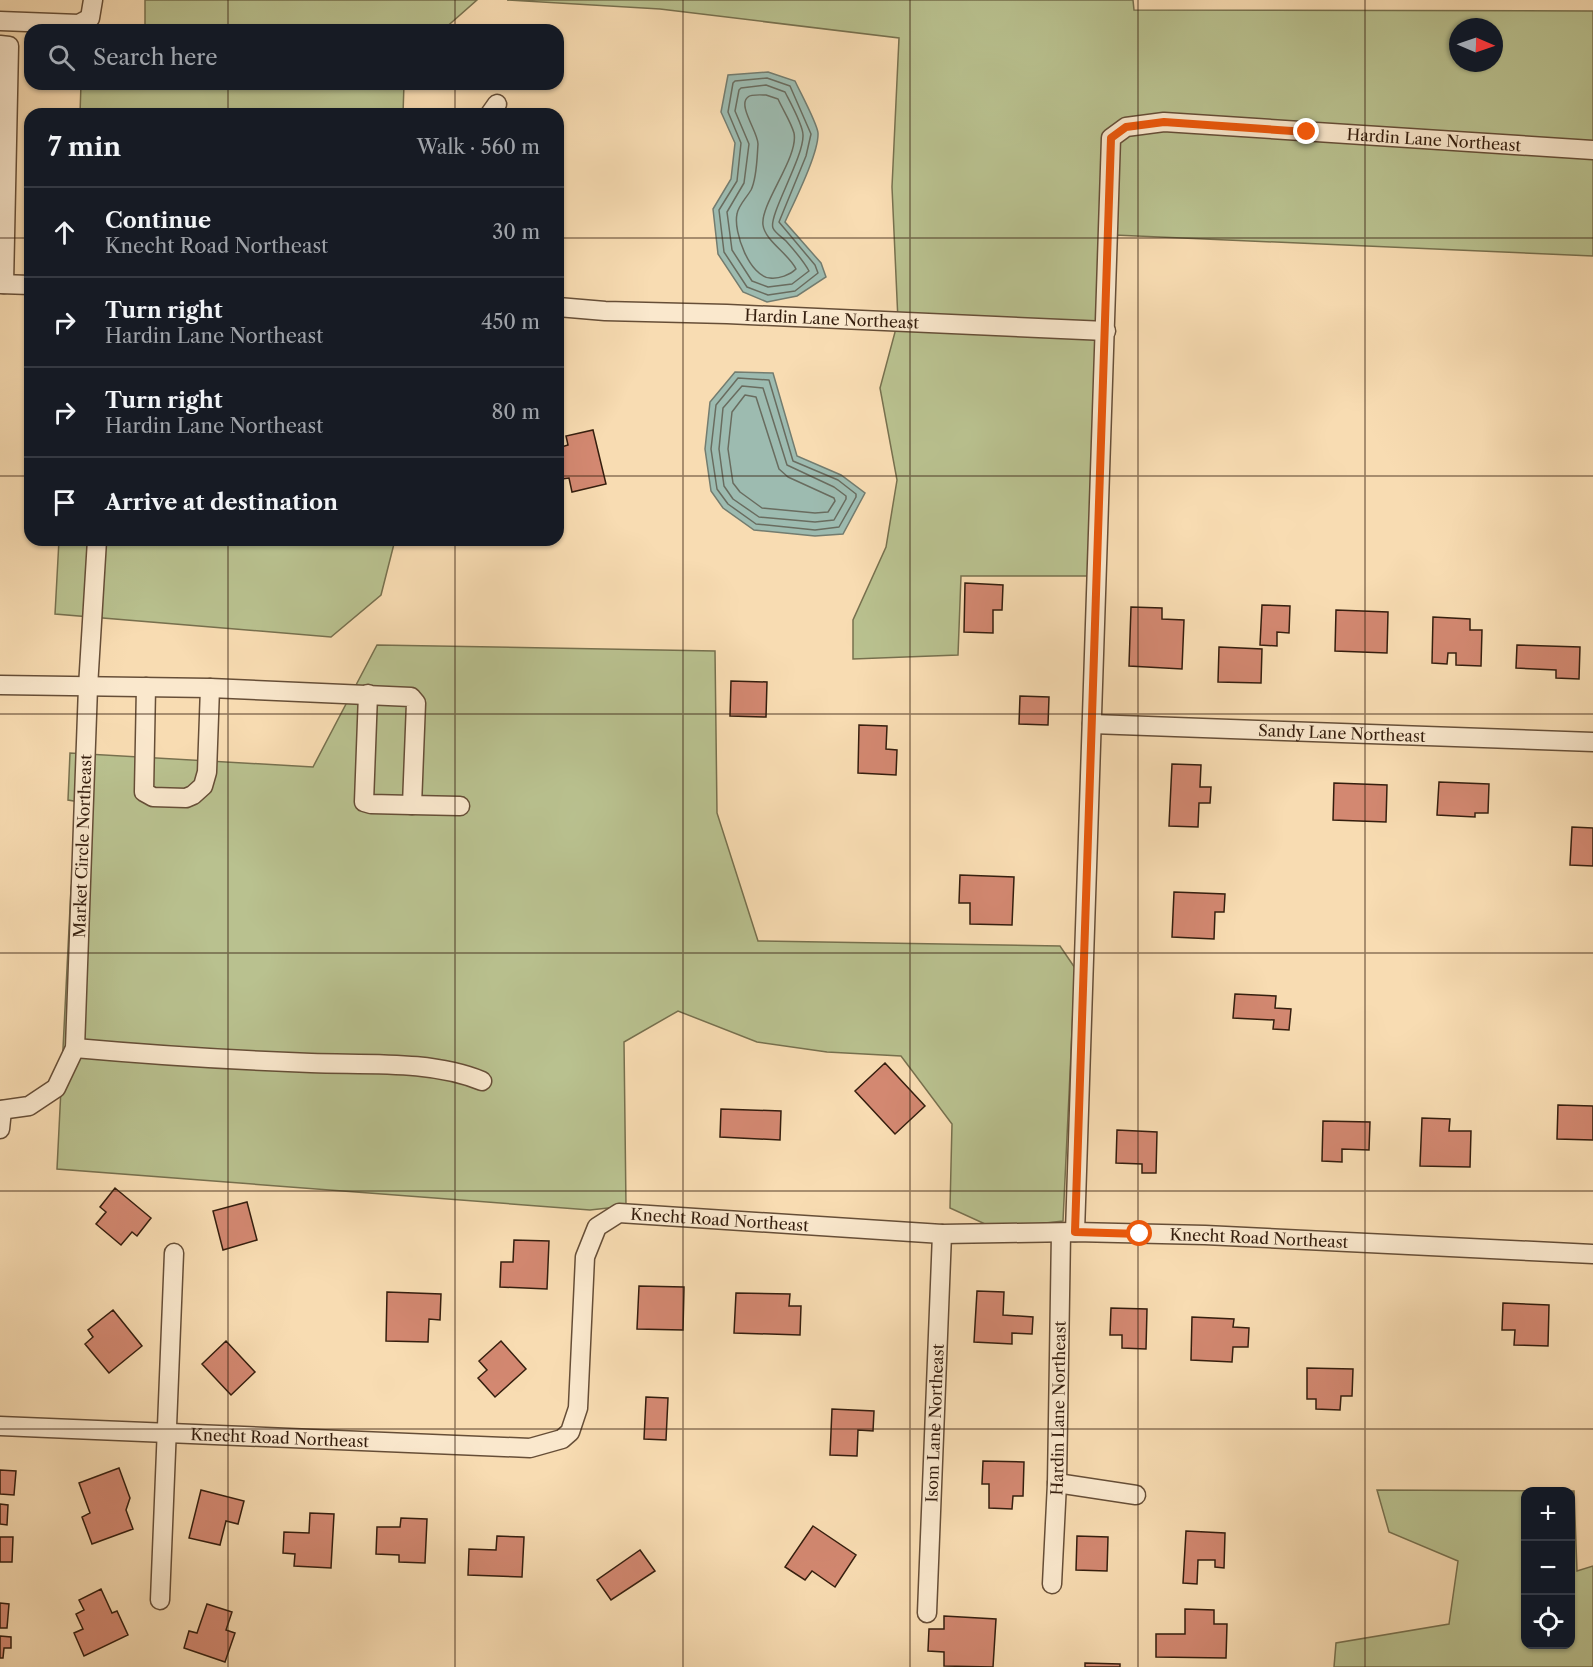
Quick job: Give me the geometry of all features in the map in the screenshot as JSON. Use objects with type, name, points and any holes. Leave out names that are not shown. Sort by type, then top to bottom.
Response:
[{"type":"street","points":[[0,21],[79,24],[90,18],[93,0]]},
{"type":"street","points":[[0,45],[9,46],[2,284],[24,285]]},
{"type":"street","name":"Hardin Lane Northeast","points":[[1052,1584],[1092,724],[1111,138],[1126,127],[1164,122],[1593,150]]},
{"type":"street","name":"Hardin Lane Northeast","points":[[564,308],[1106,331]]},
{"type":"street","name":"Market Circle Northeast","points":[[1,1110],[29,1106],[56,1088],[75,1048],[88,687],[97,546]]},
{"type":"street","points":[[0,685],[210,688],[411,697],[416,703],[412,805]]},
{"type":"street","points":[[146,687],[142,788],[147,796],[186,798],[199,790],[207,772],[210,688]]},
{"type":"street","points":[[368,694],[364,802],[460,806]]},
{"type":"street","name":"Sandy Lane Northeast","points":[[1092,724],[1593,742]]},
{"type":"street","points":[[75,1048],[274,1061],[414,1067],[446,1070],[482,1081]]},
{"type":"street","points":[[0,1129],[1,1110]]},
{"type":"street","name":"Knecht Road Northeast","points":[[0,1426],[167,1431],[530,1448],[562,1439],[570,1432],[578,1408],[585,1257],[597,1227],[619,1213],[942,1234],[1068,1233],[1216,1236],[1593,1254]]},
{"type":"street","name":"Isom Lane Northeast","points":[[927,1613],[942,1234]]},
{"type":"street","points":[[160,1600],[174,1253]]},
{"type":"street","points":[[1057,1483],[1136,1495]]},
{"type":"green space","points":[[145,0],[477,0],[450,24],[145,24]]},
{"type":"green space","points":[[507,0],[1133,0],[1134,10],[1593,11],[1593,256],[1115,235],[1098,576],[961,576],[958,655],[853,659],[853,620],[886,547],[897,480],[880,388],[898,321],[892,187],[899,38],[660,9]]},
{"type":"green space","points":[[81,90],[404,90],[403,108],[80,108]]},
{"type":"green space","points":[[59,546],[393,546],[381,595],[331,637],[55,614]]},
{"type":"green space","points":[[377,645],[715,651],[717,813],[758,941],[1060,946],[1075,968],[1063,1221],[996,1229],[950,1208],[952,1124],[901,1056],[827,1052],[757,1042],[678,1011],[624,1042],[626,1206],[590,1210],[57,1169],[71,888],[86,803],[68,800],[70,753],[313,767]]},
{"type":"green space","points":[[1377,1490],[1521,1491],[1521,1649],[1575,1649],[1575,1518],[1577,1571],[1593,1566],[1593,1667],[1334,1667],[1336,1643],[1449,1624],[1458,1561],[1389,1532]]},
{"type":"water","points":[[768,72],[795,81],[817,128],[815,153],[785,222],[821,263],[826,277],[797,296],[767,302],[743,292],[718,254],[713,209],[731,179],[735,143],[721,112],[728,75]]},
{"type":"water","points":[[735,372],[773,373],[797,456],[841,475],[865,493],[843,534],[815,536],[754,530],[723,508],[711,491],[705,449],[710,402]]},
{"type":"building","points":[[593,430],[606,484],[572,492],[569,478],[564,479],[564,446],[568,445],[566,436]]},
{"type":"building","points":[[965,583],[1003,585],[1002,610],[993,610],[993,633],[964,632]]},
{"type":"building","points":[[1262,605],[1290,606],[1289,633],[1277,632],[1277,646],[1260,645]]},
{"type":"building","points":[[1131,607],[1162,608],[1162,619],[1184,620],[1182,669],[1129,666]]},
{"type":"building","points":[[1336,610],[1388,612],[1387,653],[1335,651]]},
{"type":"building","points":[[1433,617],[1470,619],[1470,630],[1482,630],[1481,666],[1456,665],[1456,653],[1448,653],[1447,664],[1432,663]]},
{"type":"building","points":[[1517,645],[1580,647],[1579,679],[1556,678],[1556,670],[1516,668]]},
{"type":"building","points":[[1219,647],[1262,649],[1261,683],[1218,682]]},
{"type":"building","points":[[731,681],[767,682],[766,717],[730,716]]},
{"type":"building","points":[[1020,696],[1049,697],[1048,725],[1019,724]]},
{"type":"building","points":[[859,725],[887,726],[886,749],[897,750],[896,775],[858,773]]},
{"type":"building","points":[[1172,764],[1201,765],[1200,787],[1211,787],[1210,803],[1199,803],[1198,827],[1169,826]]},
{"type":"building","points":[[1439,782],[1489,784],[1488,813],[1475,813],[1475,817],[1437,815]]},
{"type":"building","points":[[1334,783],[1387,785],[1386,822],[1333,820]]},
{"type":"building","points":[[1572,827],[1593,828],[1593,866],[1570,865]]},
{"type":"building","points":[[960,875],[1014,877],[1012,925],[970,924],[970,903],[959,903]]},
{"type":"building","points":[[1174,892],[1225,894],[1224,912],[1215,912],[1214,939],[1172,937]]},
{"type":"building","points":[[1235,994],[1276,996],[1275,1008],[1291,1009],[1289,1030],[1273,1029],[1274,1020],[1233,1018]]},
{"type":"building","points":[[885,1063],[925,1106],[895,1134],[855,1091]]},
{"type":"building","points":[[1558,1105],[1593,1106],[1593,1140],[1557,1139]]},
{"type":"building","points":[[721,1109],[781,1111],[780,1140],[720,1137]]},
{"type":"building","points":[[1422,1118],[1450,1119],[1449,1131],[1471,1131],[1470,1167],[1420,1166]]},
{"type":"building","points":[[1323,1121],[1370,1122],[1369,1150],[1342,1149],[1342,1162],[1322,1161]]},
{"type":"building","points":[[1117,1130],[1157,1132],[1156,1173],[1142,1173],[1142,1164],[1116,1163]]},
{"type":"building","points":[[115,1188],[151,1218],[137,1236],[132,1232],[121,1245],[96,1224],[106,1212],[100,1207]]},
{"type":"building","points":[[247,1202],[257,1240],[223,1250],[213,1211]]},
{"type":"building","points":[[514,1240],[549,1241],[547,1289],[500,1287],[501,1262],[513,1262]]},
{"type":"building","points":[[639,1286],[684,1287],[683,1330],[637,1329]]},
{"type":"building","points":[[977,1291],[1004,1292],[1003,1315],[1033,1317],[1032,1334],[1012,1333],[1012,1344],[974,1342]]},
{"type":"building","points":[[387,1292],[441,1294],[440,1320],[429,1319],[428,1342],[386,1341]]},
{"type":"building","points":[[736,1293],[790,1294],[789,1306],[801,1306],[800,1335],[734,1333]]},
{"type":"building","points":[[1503,1303],[1549,1305],[1548,1346],[1514,1345],[1515,1330],[1502,1330]]},
{"type":"building","points":[[1111,1308],[1147,1309],[1146,1349],[1122,1348],[1122,1335],[1110,1335]]},
{"type":"building","points":[[113,1310],[142,1346],[109,1373],[85,1344],[93,1337],[88,1330]]},
{"type":"building","points":[[1192,1317],[1234,1319],[1233,1327],[1249,1328],[1248,1347],[1233,1347],[1232,1362],[1191,1360]]},
{"type":"building","points":[[226,1341],[255,1372],[231,1395],[202,1364]]},
{"type":"building","points":[[501,1341],[526,1369],[495,1397],[478,1378],[487,1370],[479,1361]]},
{"type":"building","points":[[1307,1368],[1353,1369],[1352,1396],[1341,1396],[1340,1410],[1316,1409],[1316,1399],[1307,1399]]},
{"type":"building","points":[[646,1397],[668,1398],[666,1440],[644,1439]]},
{"type":"building","points":[[832,1409],[874,1411],[873,1431],[858,1430],[857,1456],[830,1455]]},
{"type":"building","points":[[983,1461],[1024,1462],[1023,1496],[1013,1496],[1012,1509],[989,1508],[989,1484],[982,1484]]},
{"type":"building","points":[[119,1468],[130,1498],[126,1510],[133,1529],[92,1544],[82,1517],[90,1513],[79,1483]]},
{"type":"building","points":[[0,1470],[16,1471],[14,1495],[0,1494]]},
{"type":"building","points":[[201,1490],[244,1501],[238,1524],[226,1521],[220,1545],[189,1538]]},
{"type":"building","points":[[0,1504],[8,1505],[7,1525],[0,1524]]},
{"type":"building","points":[[310,1513],[334,1514],[331,1568],[294,1566],[295,1554],[283,1553],[284,1532],[309,1533]]},
{"type":"building","points":[[401,1518],[427,1519],[425,1563],[399,1562],[399,1555],[376,1554],[377,1527],[400,1527]]},
{"type":"building","points":[[813,1526],[856,1555],[835,1587],[812,1571],[805,1580],[785,1567]]},
{"type":"building","points":[[1186,1531],[1225,1533],[1224,1568],[1215,1567],[1215,1560],[1198,1560],[1197,1584],[1183,1583]]},
{"type":"building","points":[[497,1536],[524,1537],[522,1577],[468,1575],[469,1549],[496,1550]]},
{"type":"building","points":[[1077,1536],[1108,1537],[1107,1571],[1076,1570]]},
{"type":"building","points":[[0,1537],[13,1537],[12,1562],[0,1562]]},
{"type":"building","points":[[640,1550],[655,1571],[611,1600],[597,1580]]},
{"type":"building","points":[[101,1589],[112,1613],[117,1611],[128,1635],[84,1656],[74,1633],[83,1629],[76,1614],[84,1610],[79,1600]]},
{"type":"building","points":[[0,1603],[9,1604],[7,1628],[0,1628]]},
{"type":"building","points":[[207,1604],[232,1612],[226,1630],[235,1633],[225,1662],[184,1648],[189,1631],[197,1633]]},
{"type":"building","points":[[1185,1609],[1214,1610],[1214,1624],[1227,1624],[1226,1658],[1156,1657],[1156,1634],[1185,1634]]},
{"type":"building","points":[[944,1616],[996,1619],[993,1667],[944,1666],[944,1652],[928,1651],[929,1629],[944,1629]]},
{"type":"building","points":[[0,1636],[11,1637],[11,1648],[4,1648],[3,1658],[0,1658]]},
{"type":"building","points":[[1085,1663],[1120,1664],[1120,1667],[1085,1667]]},
{"type":"route","points":[[1140,1234],[1075,1232],[1105,377],[1111,138],[1126,127],[1164,122],[1307,132]]}]
